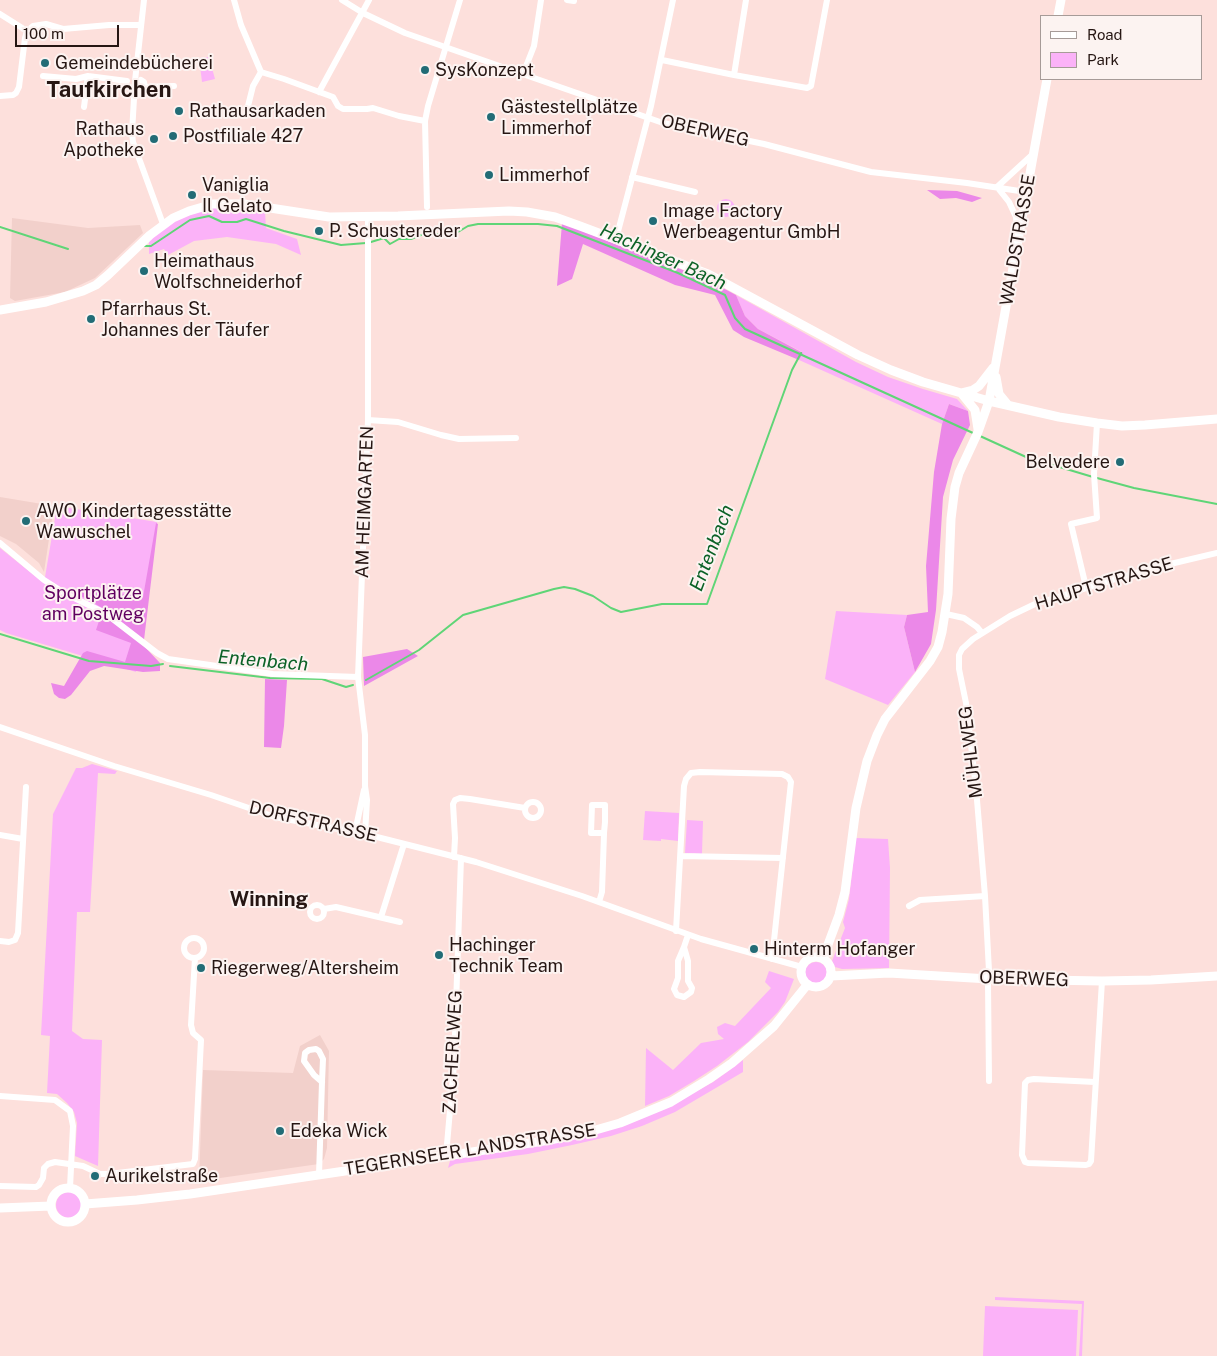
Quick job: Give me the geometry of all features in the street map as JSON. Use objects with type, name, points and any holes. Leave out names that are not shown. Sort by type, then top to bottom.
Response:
[{"type":"main road","points":[[1058,15],[1061,0]]},
{"type":"main road","name":"WALDSTRASSE","points":[[988,401],[1047,80]]},
{"type":"main road","points":[[0,310],[46,302],[83,291],[108,275],[164,224],[173,218],[203,206],[229,203],[314,215],[368,217],[509,211],[527,212],[555,217],[708,274],[858,355],[890,370],[961,393],[1059,417],[1122,426],[1145,426],[1217,419]]},
{"type":"main road","points":[[961,393],[973,390],[979,386],[996,362]]},
{"type":"main road","points":[[996,362],[996,382],[999,394],[1008,406]]},
{"type":"main road","points":[[961,393],[974,410],[978,432]]},
{"type":"main road","points":[[823,958],[839,915],[845,892],[856,808],[867,761],[885,719],[930,661],[938,647],[946,614],[952,502],[959,474],[978,432],[988,401]]},
{"type":"main road","points":[[810,958],[823,958],[829,964],[831,976],[829,981],[821,986],[812,987],[807,985],[802,977],[802,967],[810,958]]},
{"type":"main road","name":"OBERWEG","points":[[831,976],[889,973],[988,979],[1102,981],[1217,976]]},
{"type":"main road","name":"TEGERNSEER LANDSTRASSE","points":[[85,1204],[190,1194],[550,1140],[592,1131],[643,1115],[671,1102],[709,1079],[752,1046],[783,1016],[807,985]]},
{"type":"main road","points":[[70,1188],[82,1195],[85,1204],[82,1214],[69,1222],[59,1219],[52,1211],[51,1206],[52,1199],[56,1193],[62,1189],[70,1188]]},
{"type":"main road","points":[[0,1208],[51,1206]]},
{"type":"street","points":[[144,0],[134,88],[132,138],[164,224]]},
{"type":"street","points":[[234,0],[244,33],[261,72],[333,97],[338,106],[343,109],[367,110],[373,108],[425,121]]},
{"type":"street","name":"OBERWEG","points":[[342,0],[362,13],[405,33],[663,123],[764,144],[871,172],[1026,192]]},
{"type":"street","points":[[319,92],[369,0]]},
{"type":"street","points":[[427,208],[425,121],[460,0]]},
{"type":"street","points":[[524,74],[534,46],[541,0]]},
{"type":"street","points":[[616,239],[662,60],[673,0]]},
{"type":"street","points":[[734,75],[746,0]]},
{"type":"street","points":[[662,60],[807,88],[811,86],[827,0]]},
{"type":"street","points":[[0,14],[27,31]]},
{"type":"street","points":[[0,96],[13,95],[19,87],[27,31],[33,26],[46,24],[63,29],[141,24]]},
{"type":"street","points":[[247,110],[253,86],[261,72]]},
{"type":"street","points":[[43,76],[89,81],[127,81]]},
{"type":"street","points":[[141,80],[144,82],[145,87],[174,86]]},
{"type":"street","points":[[84,107],[89,81]]},
{"type":"street","points":[[1018,239],[1016,217],[1009,202],[997,187],[1033,154]]},
{"type":"street","points":[[632,176],[695,192]]},
{"type":"street","name":"AM HEIMGARTEN","points":[[365,834],[367,800],[365,786],[365,735],[358,677],[368,420],[368,217]]},
{"type":"street","points":[[368,420],[398,422],[441,435],[459,438],[516,438]]},
{"type":"street","points":[[1086,588],[1071,524],[1097,518],[1094,477],[1097,423]]},
{"type":"street","points":[[0,544],[44,580],[66,594],[105,612],[157,654],[168,659],[273,674],[358,677]]},
{"type":"street","name":"HAUPTSTRASSE","points":[[994,626],[1035,604],[1145,570],[1217,553]]},
{"type":"street","points":[[946,614],[964,618],[977,626],[982,633]]},
{"type":"street","name":"MÜHLWEG","points":[[989,1081],[988,979],[990,971],[985,896],[973,760],[958,660],[962,649],[994,626]]},
{"type":"street","name":"DORFSTRASSE","points":[[0,727],[275,817],[365,834],[505,871],[599,902],[688,935],[802,967]]},
{"type":"street","points":[[676,931],[684,786],[686,779],[691,773],[700,772],[782,774],[788,777],[791,782],[772,959]]},
{"type":"street","name":"AM HEIMGARTEN","points":[[355,832],[365,786]]},
{"type":"street","points":[[0,941],[9,942],[15,940],[18,933],[26,787]]},
{"type":"street","name":"ZACHERLWEG","points":[[446,1156],[454,1064],[458,909],[458,858],[453,804],[455,800],[460,798],[525,808]]},
{"type":"street","points":[[599,902],[602,892],[605,805],[592,805],[591,833],[604,833]]},
{"type":"street","points":[[0,835],[23,839]]},
{"type":"street","points":[[381,917],[404,844]]},
{"type":"street","points":[[681,856],[783,858]]},
{"type":"street","points":[[909,906],[920,900],[985,896]]},
{"type":"street","points":[[324,909],[336,907],[400,922]]},
{"type":"street","points":[[684,947],[688,961],[688,981],[692,988],[688,995],[684,997],[677,995],[674,989],[678,978],[678,961],[688,935]]},
{"type":"street","points":[[0,1186],[36,1187],[43,1178],[44,1168],[48,1164],[55,1162],[83,1166],[100,1174],[193,1164],[195,1159],[201,1040],[193,1033],[192,1025],[195,958]]},
{"type":"street","points":[[1095,1082],[1028,1080],[1025,1084],[1022,1154],[1025,1162],[1089,1164],[1092,1161],[1102,981]]},
{"type":"street","points":[[319,1175],[322,1082],[322,1056],[316,1049],[309,1050],[305,1053],[304,1061],[314,1075],[322,1082]]},
{"type":"street","points":[[0,1096],[55,1100],[63,1104],[70,1111],[73,1126],[70,1188]]},
{"type":"shaded area","points":[[927,190],[957,191],[982,198],[972,202],[956,198],[940,199]]},
{"type":"shaded area","points":[[12,218],[88,228],[140,225],[143,233],[95,278],[65,292],[15,301],[10,298]]},
{"type":"shaded area","points":[[562,223],[706,279],[736,295],[745,316],[758,329],[803,353],[799,360],[744,337],[733,330],[715,295],[675,285],[583,244],[572,279],[557,286]]},
{"type":"shaded area","points":[[949,404],[968,411],[970,425],[953,460],[943,497],[936,610],[931,644],[915,672],[904,627],[907,615],[928,612],[926,566],[934,472],[942,424]]},
{"type":"shaded area","name":"AWO Kindertagesstätte Wawuschel","points":[[0,497],[54,506],[44,572],[39,563],[16,544],[0,536]]},
{"type":"shaded area","points":[[156,523],[158,524],[144,640],[106,610],[79,595],[81,587],[143,597]]},
{"type":"shaded area","points":[[101,615],[105,616],[143,645],[160,663],[160,671],[143,672],[104,666],[90,671],[71,695],[65,699],[59,698],[54,694],[51,683],[64,686],[83,653],[87,651],[125,662],[131,643],[96,630]]},
{"type":"shaded area","points":[[407,649],[418,656],[364,686],[363,657]]},
{"type":"shaded area","points":[[265,679],[287,680],[281,748],[264,747]]},
{"type":"shaded area","points":[[320,1035],[329,1051],[327,1148],[324,1159],[319,1164],[199,1181],[203,1070],[293,1073],[300,1046]]},
{"type":"green space","points":[[209,57],[215,79],[202,82],[199,58]]},
{"type":"green space","points":[[722,199],[730,199],[735,204],[733,215],[722,217],[717,212],[717,204]]},
{"type":"green space","points":[[211,208],[242,208],[265,211],[266,228],[297,239],[301,255],[276,244],[227,237],[194,241],[168,255],[164,249],[149,254],[149,241],[162,230],[178,219]]},
{"type":"green space","points":[[736,295],[856,362],[888,377],[957,399],[968,411],[949,404],[942,424],[799,360],[802,352],[758,329],[745,316]]},
{"type":"green space","name":"Sportplätze am Postweg","points":[[57,506],[157,522],[136,672],[0,630],[0,548],[44,583]]},
{"type":"green space","points":[[836,611],[907,615],[904,627],[915,672],[888,705],[825,679]]},
{"type":"green space","points":[[92,764],[117,771],[115,774],[98,773],[90,912],[77,912],[72,1031],[83,1039],[102,1040],[98,1166],[75,1156],[77,1123],[74,1112],[57,1094],[47,1093],[50,1036],[41,1035],[53,814],[76,768]]},
{"type":"green space","points":[[645,811],[679,813],[678,841],[661,839],[661,841],[643,840]]},
{"type":"green space","points":[[687,820],[703,821],[702,854],[685,853]]},
{"type":"green space","points":[[856,838],[888,839],[890,868],[889,968],[842,969],[835,967],[832,961],[845,928],[843,922],[849,899]]},
{"type":"green space","points":[[816,962],[824,965],[827,973],[824,981],[816,984],[808,981],[805,973],[808,965]]},
{"type":"green space","points":[[769,971],[794,979],[785,1002],[778,1012],[748,1042],[717,1066],[669,1096],[645,1106],[646,1048],[673,1070],[701,1043],[724,1039],[718,1034],[717,1027],[725,1023],[735,1026],[771,988],[765,982]]},
{"type":"green space","points":[[743,1060],[743,1072],[675,1112],[642,1126],[611,1136],[572,1145],[528,1154],[455,1164],[448,1168],[450,1161],[454,1159],[623,1126],[664,1109],[713,1082]]},
{"type":"green space","points":[[69,1192],[78,1196],[82,1205],[78,1214],[69,1218],[60,1214],[56,1205],[60,1196]]},
{"type":"green space","points":[[995,1297],[1084,1301],[1082,1356],[1079,1356],[1082,1304],[995,1300]]},
{"type":"green space","points":[[985,1306],[1078,1310],[1076,1356],[983,1356]]},
{"type":"waterway","name":"Hachinger Bach","points":[[142,246],[151,246],[190,220],[209,216],[222,222],[237,222],[246,219],[284,231],[341,245],[366,243]]},
{"type":"waterway","name":"Hachinger Bach","points":[[371,242],[384,238],[390,244],[399,239],[411,239],[421,235],[453,235],[468,226],[478,224],[538,224],[557,226],[678,273],[725,295],[735,318],[745,329],[973,433]]},
{"type":"waterway","name":"Hachinger Bach","points":[[0,227],[68,249]]},
{"type":"waterway","name":"Entenbach","points":[[366,680],[419,650],[463,615],[554,589],[564,587],[575,589],[593,596],[621,612],[662,604],[707,604],[792,370],[801,353]]},
{"type":"waterway","name":"Hachinger Bach","points":[[980,436],[1026,457],[1093,477]]},
{"type":"waterway","name":"Hachinger Bach","points":[[1097,478],[1134,488],[1217,504]]},
{"type":"waterway","points":[[0,634],[89,661],[151,666],[163,664]]},
{"type":"waterway","name":"Entenbach","points":[[170,666],[270,678],[322,679],[346,687],[353,685]]},
{"type":"place","name":"Gemeindebücherei","points":[[45,63]]},
{"type":"place","name":"SysKonzept","points":[[425,70]]},
{"type":"place","name":"Rathausarkaden","points":[[179,111]]},
{"type":"place","name":"Gästestellplätze Limmerhof","points":[[491,117]]},
{"type":"place","name":"Postfiliale 427","points":[[173,136]]},
{"type":"place","name":"Rathaus Apotheke","points":[[154,139]]},
{"type":"place","name":"Limmerhof","points":[[489,175]]},
{"type":"place","name":"Vaniglia Il Gelato","points":[[192,195]]},
{"type":"place","name":"Image Factory Werbeagentur GmbH","points":[[653,221]]},
{"type":"place","name":"P. Schustereder","points":[[319,231]]},
{"type":"place","name":"Heimathaus Wolfschneiderhof","points":[[144,271]]},
{"type":"place","name":"Pfarrhaus St. Johannes der Täufer","points":[[91,319]]},
{"type":"place","name":"Belvedere","points":[[1120,462]]},
{"type":"place","name":"AWO Kindertagesstätte Wawuschel","points":[[26,521]]},
{"type":"place","name":"Hinterm Hofanger","points":[[754,949]]},
{"type":"place","name":"Hachinger Technik Team","points":[[439,955]]},
{"type":"place","name":"Riegerweg/Altersheim","points":[[201,968]]},
{"type":"place","name":"Edeka Wick","points":[[280,1131]]},
{"type":"place","name":"Aurikelstraße","points":[[95,1176]]},
{"type":"district","name":"Taufkirchen","points":[[109,90]]},
{"type":"district","name":"Winning","points":[[269,900]]}]
